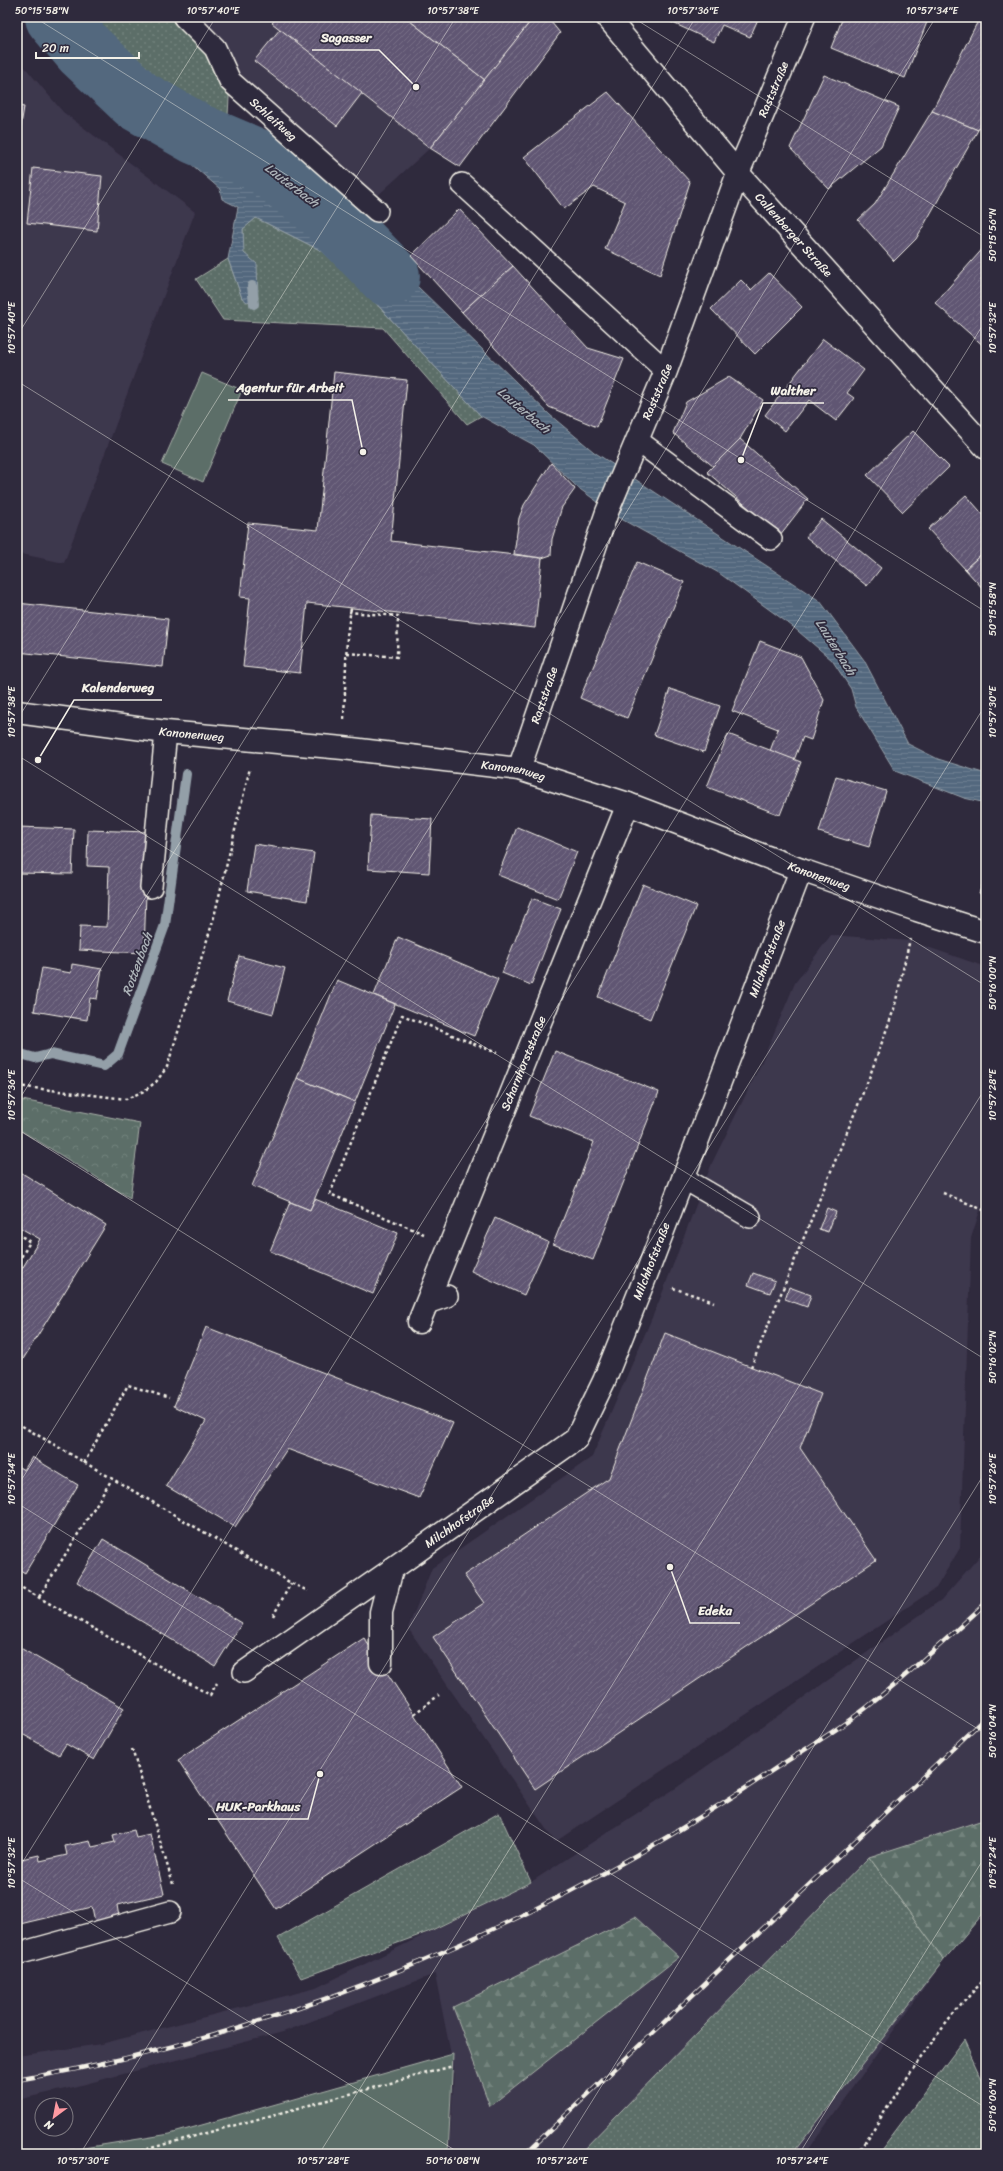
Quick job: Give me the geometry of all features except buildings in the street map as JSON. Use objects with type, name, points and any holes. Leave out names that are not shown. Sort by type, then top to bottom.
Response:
[{"type":"street","name":"Callenberger Straße","points":[[607,17],[738,173],[986,448]]},
{"type":"street","name":"Raststraße","points":[[519,769],[607,512],[666,371],[738,173],[804,17]]},
{"type":"street","name":"Kanonenweg","points":[[17,712],[166,732],[343,748],[519,769],[628,804],[801,870],[986,932]]},
{"type":"street","name":"Scharnhorststraße","points":[[423,1313],[628,804]]},
{"type":"street","name":"Milchhofstraße","points":[[392,1569],[576,1439],[604,1381],[645,1278],[801,870]]},
{"type":"street","points":[[381,1663],[381,1612],[392,1569]]},
{"type":"lane","name":"Schleifweg","points":[[184,17],[215,48],[230,80],[377,211]]},
{"type":"lane","points":[[462,184],[666,371]]},
{"type":"lane","points":[[638,441],[771,539]]},
{"type":"lane","points":[[151,887],[166,732]]},
{"type":"lane","points":[[684,1178],[750,1217]]},
{"type":"lane","points":[[423,1313],[447,1296]]},
{"type":"lane","points":[[244,1672],[392,1569]]},
{"type":"lane","points":[[17,1954],[170,1912]]},
{"type":"path","points":[[343,748],[349,612],[351,608]]},
{"type":"path","points":[[347,653],[397,657],[398,616],[349,612]]},
{"type":"path","points":[[17,1086],[126,1099],[144,1091],[156,1082],[167,1067],[213,922],[256,741]]},
{"type":"path","points":[[751,1367],[869,1078],[894,1009],[917,910]]},
{"type":"path","points":[[450,1245],[330,1194],[402,1015],[523,1064]]},
{"type":"path","points":[[943,1193],[986,1210]]},
{"type":"path","points":[[17,1233],[30,1242],[17,1264]]},
{"type":"path","points":[[645,1278],[714,1302]]},
{"type":"path","points":[[84,1463],[128,1386],[169,1398]]},
{"type":"path","points":[[17,1423],[291,1583],[308,1591],[355,1594]]},
{"type":"path","points":[[39,1597],[112,1479]]},
{"type":"path","points":[[270,1621],[291,1583]]},
{"type":"path","points":[[17,1585],[210,1695],[218,1681]]},
{"type":"path","points":[[414,1714],[439,1695]]},
{"type":"path","points":[[132,1748],[179,1903],[170,1912]]},
{"type":"path","points":[[857,2154],[922,2058],[965,1999],[986,1978]]},
{"type":"path","points":[[129,2154],[453,2066]]},
{"type":"shaded area","points":[[194,17],[534,17],[430,148],[376,197],[233,74]]},
{"type":"shaded area","points":[[17,58],[63,112],[195,212],[64,563],[17,553]]},
{"type":"shaded area","points":[[831,935],[910,941],[986,967],[986,1192],[971,1238],[960,1548],[936,1588],[555,1842],[408,1628],[432,1568],[592,1457],[660,1299],[712,1163],[760,1066],[795,983]]},
{"type":"shaded area","points":[[986,1549],[986,1902],[805,2154],[449,2154],[454,2070],[435,1974],[283,2032],[74,2087],[17,2100],[17,2056],[101,2044],[316,1988],[531,1882],[676,1788],[941,1600]]},
{"type":"green space","points":[[80,17],[173,17],[230,81],[227,132],[170,97],[97,36]]},
{"type":"green space","points":[[256,218],[322,251],[372,299],[481,416],[467,424],[383,328],[223,320],[196,279],[228,259],[242,298],[243,229]]},
{"type":"green space","points":[[202,373],[242,390],[203,482],[162,464]]},
{"type":"green space","points":[[17,1099],[140,1123],[130,1198],[17,1128]]},
{"type":"green space","points":[[499,1813],[531,1882],[428,1932],[301,1978],[278,1938]]},
{"type":"green space","points":[[986,1819],[986,1910],[944,1960],[869,1857]]},
{"type":"green space","points":[[869,1857],[944,1960],[792,2154],[579,2154]]},
{"type":"green space","points":[[635,1917],[679,1957],[490,2106],[453,2007]]},
{"type":"green space","points":[[964,2040],[986,2088],[986,2154],[878,2154]]},
{"type":"green space","points":[[453,2054],[448,2154],[46,2154],[170,2134]]},
{"type":"water","points":[[40,17],[80,17],[97,36],[170,97],[227,132],[221,149],[258,195],[304,206],[352,223],[550,415],[594,452],[820,601],[864,660],[908,744],[938,759],[986,774],[986,803],[964,798],[895,771],[856,707],[851,689],[832,660],[792,626],[719,573],[623,520],[577,487],[534,445],[481,416],[372,299],[322,251],[256,218],[243,229],[244,253],[257,264],[258,298],[247,302],[242,298],[228,259],[238,207],[222,199],[220,189],[93,85]]},
{"type":"waterway","name":"Lauterbach","points":[[56,17],[84,50],[137,100],[197,134],[265,163],[325,210],[389,276]]},
{"type":"waterway","name":"Rottenbach","points":[[252,286],[254,304]]},
{"type":"waterway","name":"Rottenbach","points":[[17,1053],[35,1058],[51,1054],[104,1066],[118,1054],[165,925],[186,774]]},
{"type":"railway","points":[[17,2080],[117,2060],[216,2034],[314,2003],[410,1966],[503,1924],[595,1878],[684,1827],[830,1733],[854,1717],[897,1683],[986,1603]]},
{"type":"railway","points":[[525,2154],[986,1717]]},
{"type":"place","name":"Sagasser","points":[[416,87]]},
{"type":"place","name":"Agentur für Arbeit","points":[[363,452]]},
{"type":"place","name":"Walther","points":[[741,460]]},
{"type":"place","name":"Kalenderweg","points":[[38,760]]},
{"type":"place","name":"Edeka","points":[[670,1567]]},
{"type":"place","name":"HUK-Parkhaus","points":[[320,1774]]}]
